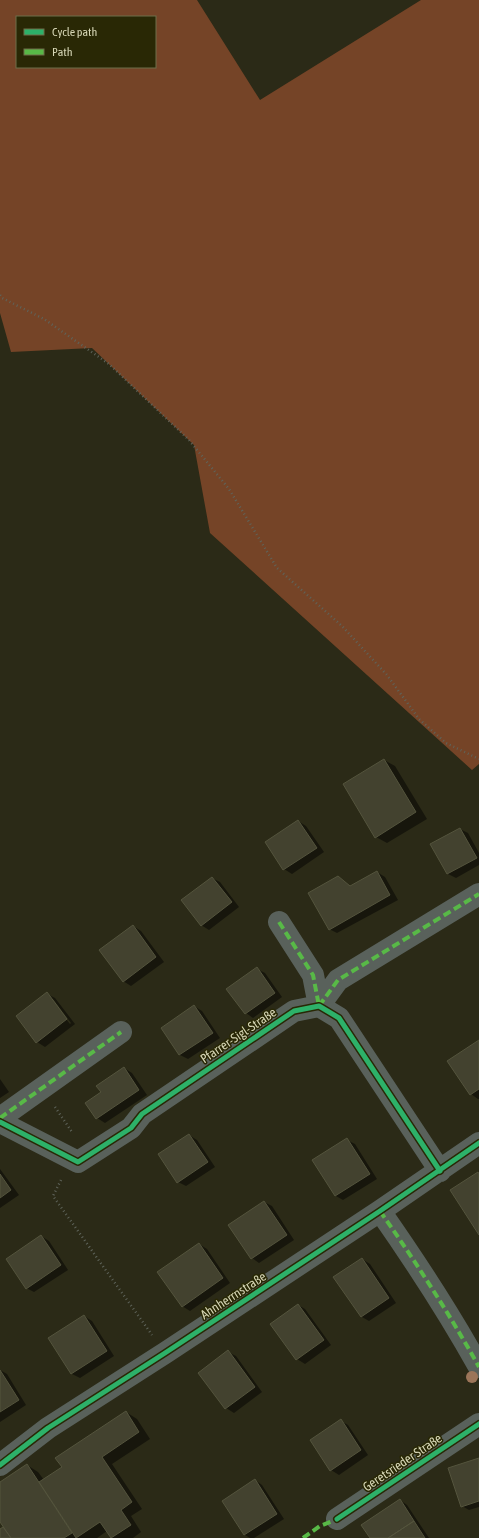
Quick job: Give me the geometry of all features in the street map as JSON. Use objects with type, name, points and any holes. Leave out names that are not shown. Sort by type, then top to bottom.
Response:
[{"type":"street","points":[[319,1006],[338,980],[479,894]]},
{"type":"street","points":[[279,922],[313,975],[319,1006],[339,1018],[440,1171]]},
{"type":"street","name":"Pfarrer-Sigl-Straße","points":[[80,1157],[131,1128],[142,1114],[294,1011],[319,1006]]},
{"type":"street","points":[[0,1118],[121,1032]]},
{"type":"street","points":[[0,1122],[80,1157]]},
{"type":"street","name":"Ahnherrnstraße","points":[[0,1465],[48,1428],[165,1353],[380,1211],[479,1143]]},
{"type":"street","points":[[380,1211],[457,1328],[479,1367]]},
{"type":"street","name":"Geretsrieder Straße","points":[[337,1519],[479,1424]]},
{"type":"path","points":[[0,295],[2,298],[44,319],[109,364],[189,440],[229,489],[276,568],[342,626],[387,675],[419,719],[446,743],[479,759]]},
{"type":"path","points":[[42,1088],[80,1157],[53,1196],[165,1353]]},
{"type":"shaded area","points":[[0,0],[197,0],[260,100],[421,0],[479,0],[479,764],[472,770],[210,533],[194,445],[92,348],[11,352],[0,313]]},
{"type":"building","points":[[384,759],[416,812],[375,838],[343,784]]},
{"type":"building","points":[[298,820],[317,848],[283,870],[265,842]]},
{"type":"building","points":[[460,828],[477,858],[447,874],[430,844]]},
{"type":"building","points":[[377,871],[390,895],[329,930],[308,893],[338,876],[350,886]]},
{"type":"building","points":[[212,877],[232,902],[201,926],[181,900]]},
{"type":"building","points":[[133,925],[156,957],[123,982],[99,950]]},
{"type":"building","points":[[257,967],[275,993],[245,1014],[226,989]]},
{"type":"building","points":[[47,992],[67,1019],[36,1043],[16,1016]]},
{"type":"building","points":[[194,1005],[213,1033],[179,1055],[161,1028]]},
{"type":"building","points":[[479,1040],[479,1089],[470,1095],[447,1061]]},
{"type":"building","points":[[124,1067],[139,1090],[96,1119],[85,1103],[101,1092],[96,1086]]},
{"type":"building","points":[[189,1134],[208,1162],[177,1183],[158,1154]]},
{"type":"building","points":[[347,1138],[370,1174],[335,1196],[312,1160]]},
{"type":"building","points":[[478,1172],[479,1174],[479,1235],[450,1190]]},
{"type":"building","points":[[0,1174],[11,1190],[0,1198]]},
{"type":"building","points":[[264,1201],[287,1235],[251,1259],[228,1225]]},
{"type":"building","points":[[41,1235],[61,1265],[26,1289],[6,1259]]},
{"type":"building","points":[[199,1243],[223,1278],[182,1307],[157,1272]]},
{"type":"building","points":[[362,1258],[389,1298],[361,1317],[333,1277]]},
{"type":"building","points":[[298,1304],[324,1340],[296,1360],[270,1324]]},
{"type":"building","points":[[84,1315],[107,1351],[71,1374],[48,1338]]},
{"type":"building","points":[[228,1350],[255,1387],[225,1409],[198,1373]]},
{"type":"building","points":[[0,1370],[19,1400],[0,1412]]},
{"type":"building","points":[[126,1411],[139,1432],[102,1457],[132,1502],[121,1510],[131,1525],[111,1538],[100,1522],[76,1538],[39,1482],[62,1467],[55,1458]]},
{"type":"building","points":[[341,1419],[361,1450],[330,1471],[310,1440]]},
{"type":"building","points":[[479,1458],[479,1501],[461,1507],[448,1468]]},
{"type":"building","points":[[27,1464],[72,1533],[64,1538],[11,1538],[0,1522],[0,1482]]},
{"type":"building","points":[[255,1479],[277,1514],[244,1535],[222,1501]]},
{"type":"building","points":[[400,1499],[414,1521],[388,1538],[370,1538],[361,1525]]},
{"type":"building","points":[[414,1521],[425,1538],[388,1538]]},
{"type":"building","points":[[3,1527],[11,1538],[0,1538],[0,1529]]},
{"type":"marked path","points":[[319,1006],[338,980],[479,894]]},
{"type":"marked path","points":[[279,922],[313,975],[319,1006]]},
{"type":"marked path","points":[[0,1118],[121,1032]]},
{"type":"marked path","points":[[380,1211],[456,1327],[479,1367]]},
{"type":"marked path","points":[[303,1538],[320,1526],[340,1518]]},
{"type":"cycle path","points":[[0,1122],[78,1162],[131,1128],[142,1114],[294,1011],[319,1006],[339,1018],[440,1171]]},
{"type":"cycle path","points":[[0,1465],[48,1428],[165,1353],[380,1211],[479,1143]]},
{"type":"cycle path","points":[[337,1519],[479,1424]]}]
